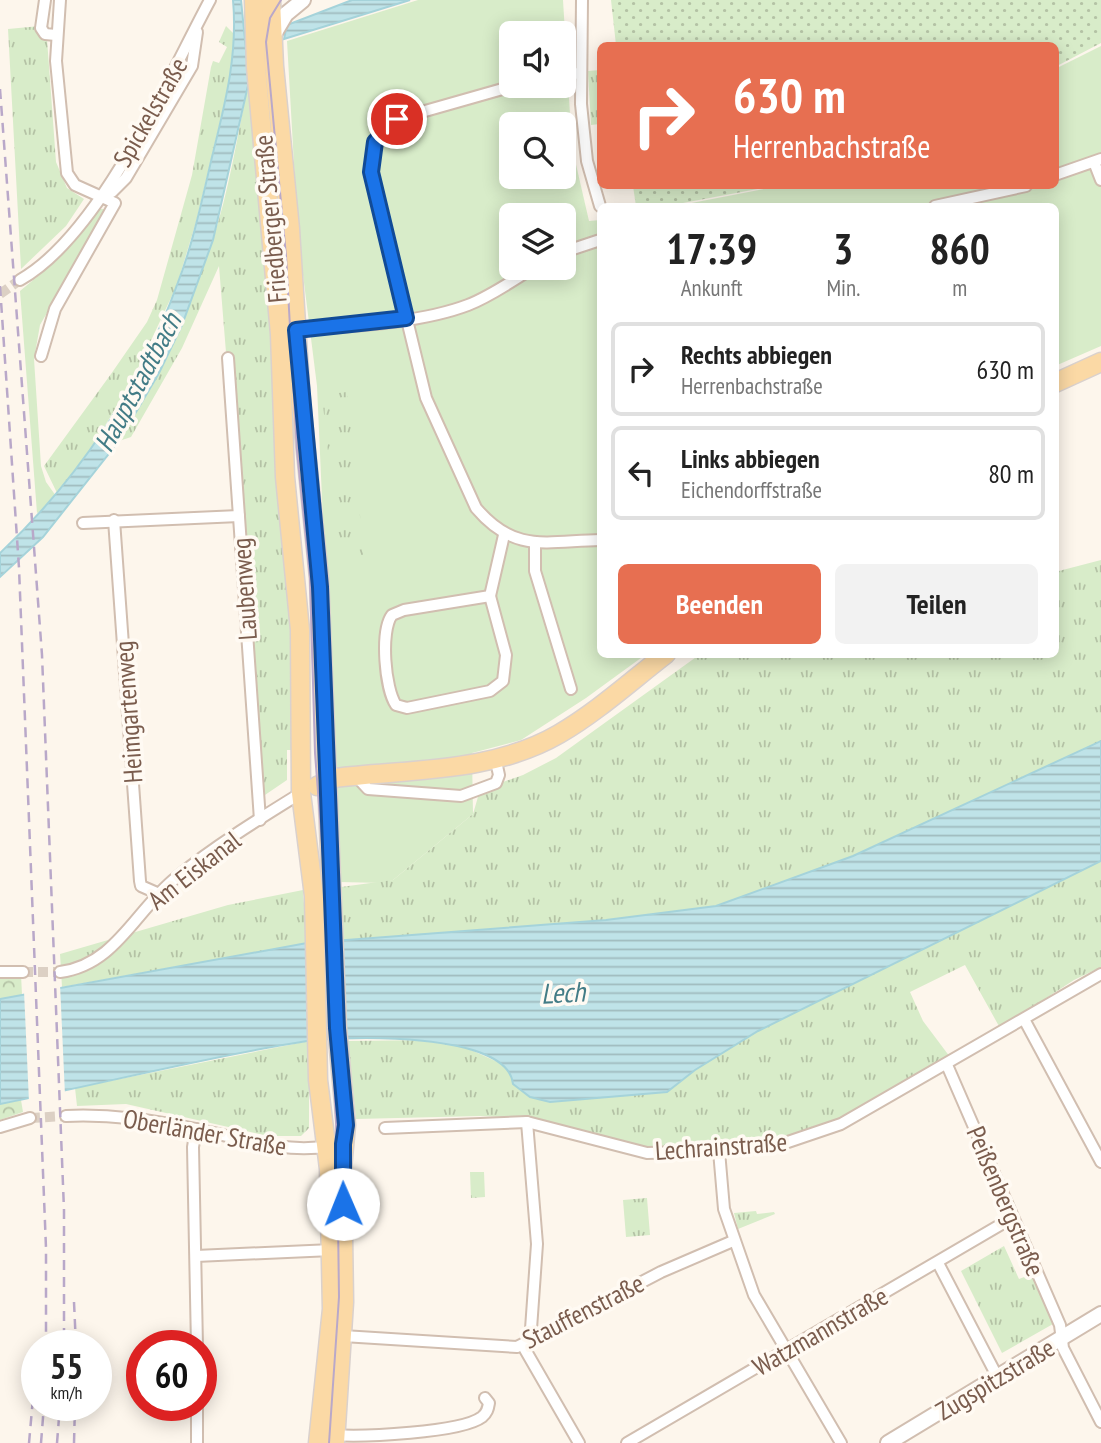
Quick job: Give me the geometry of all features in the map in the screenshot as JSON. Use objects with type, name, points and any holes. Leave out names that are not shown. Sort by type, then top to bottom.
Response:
[{"type":"main road","name":"Friedberger Straße","points":[[254,0],[258,85],[274,244],[285,477],[300,630],[301,793],[323,896],[344,1078],[346,1125],[343,1144],[343,1336],[327,1439]]},
{"type":"main road","name":"Friedberger Straße","points":[[271,0],[296,330],[319,579],[326,782],[318,1080],[324,1147],[329,1169],[332,1250],[327,1439]]},
{"type":"main road","points":[[1059,381],[1101,362]]},
{"type":"main road","points":[[301,793],[326,782],[360,781],[461,766],[495,757],[558,734],[661,658]]},
{"type":"street","points":[[45,0],[41,28],[45,34],[56,35]]},
{"type":"street","points":[[60,0],[56,35],[67,173],[75,185],[101,197]]},
{"type":"street","points":[[275,27],[303,0]]},
{"type":"street","points":[[582,0],[579,73],[587,161],[599,203]]},
{"type":"street","name":"Spickelstraße","points":[[20,280],[56,252],[101,197],[197,27],[207,1]]},
{"type":"street","name":"Spickelstraße","points":[[41,356],[55,309],[115,203],[120,186],[192,66],[197,50],[197,27]]},
{"type":"street","points":[[499,90],[397,119],[375,142],[371,172],[426,398],[456,470],[476,508],[504,535],[535,543],[597,540]]},
{"type":"street","points":[[1059,174],[1097,161],[1101,180]]},
{"type":"street","name":"Spickelstraße","points":[[101,197],[120,186]]},
{"type":"street","points":[[949,203],[1012,189]]},
{"type":"street","name":"Spickelstraße","points":[[101,197],[115,203]]},
{"type":"street","points":[[576,248],[597,241]]},
{"type":"street","points":[[296,330],[406,318],[467,305],[512,280]]},
{"type":"street","name":"Laubenweg","points":[[228,358],[260,820]]},
{"type":"street","points":[[83,523],[239,516]]},
{"type":"street","name":"Heimgartenweg","points":[[114,520],[140,881],[141,886],[157,893]]},
{"type":"street","points":[[490,596],[404,610],[392,615],[386,625],[386,660],[390,692],[396,705],[407,708],[490,691],[503,681],[506,655],[490,596],[504,535]]},
{"type":"street","points":[[535,543],[535,571],[571,689]]},
{"type":"street","points":[[360,781],[461,796],[496,783],[499,775],[495,757]]},
{"type":"street","name":"Am Eiskanal","points":[[60,972],[78,970],[104,955],[157,893],[221,844],[301,793]]},
{"type":"street","points":[[0,972],[23,972]]},
{"type":"street","name":"Lechrainstraße","points":[[386,1128],[527,1122],[630,1150],[719,1151],[779,1145],[819,1134],[947,1065],[1101,974]]},
{"type":"street","points":[[1024,1021],[1101,1162]]},
{"type":"street","name":"Peißenbergstraße","points":[[947,1065],[1060,1325],[1065,1353],[1101,1422]]},
{"type":"street","name":"Oberländer Straße","points":[[66,1116],[122,1115],[258,1143],[324,1147],[343,1144]]},
{"type":"street","points":[[0,1127],[30,1118]]},
{"type":"street","points":[[527,1122],[537,1244],[531,1329],[525,1343],[579,1443]]},
{"type":"street","points":[[196,1129],[193,1147],[197,1330]]},
{"type":"street","points":[[719,1151],[724,1209],[754,1296],[841,1443]]},
{"type":"street","name":"Watzmannstraße","points":[[627,1443],[1013,1219]]},
{"type":"street","name":"Stauffenstraße","points":[[343,1336],[525,1343],[661,1272],[733,1241]]},
{"type":"street","points":[[196,1256],[332,1250]]},
{"type":"street","points":[[937,1262],[998,1378]]},
{"type":"street","name":"Zugspitzstraße","points":[[888,1443],[1101,1314]]},
{"type":"street","points":[[327,1439],[463,1425],[488,1411],[489,1403],[485,1398]]},
{"type":"street","points":[[197,1421],[197,1443]]},
{"type":"green space","points":[[418,0],[563,0],[564,21],[499,21],[499,98],[569,98],[570,112],[499,112],[499,189],[576,189],[576,164],[589,221],[597,220],[597,658],[641,658],[521,740],[472,753],[473,814],[393,880],[384,883],[339,882],[317,386],[298,235],[287,41]]},
{"type":"green space","points":[[611,0],[1101,0],[1101,43],[1059,65],[1059,42],[616,42]]},
{"type":"green space","points":[[40,26],[47,39],[56,162],[67,188],[84,199],[66,226],[21,269],[8,29]]},
{"type":"green space","points":[[226,26],[235,39],[229,84],[196,222],[177,285],[132,381],[86,457],[57,493],[44,466],[147,322],[157,300],[192,175],[211,67],[213,61],[219,63],[227,47],[219,42]]},
{"type":"green space","points":[[1101,46],[1101,346],[1059,364],[1059,203],[691,203],[764,189],[1059,189],[1059,67]]},
{"type":"green space","points":[[597,70],[597,124],[591,125],[588,71]]},
{"type":"green space","points":[[248,86],[255,86],[293,647],[293,750],[287,750],[287,780],[262,797],[219,266],[182,348],[131,437],[119,441],[171,344],[203,268],[223,204]]},
{"type":"green space","points":[[633,189],[757,189],[683,203],[636,203]]},
{"type":"green space","points":[[99,209],[104,209],[103,215],[40,325],[34,359],[41,466],[46,482],[56,496],[47,508],[37,513],[20,291],[55,262]]},
{"type":"green space","points":[[347,392],[365,563],[340,565],[322,395]]},
{"type":"green space","points":[[1101,560],[1101,750],[833,878],[716,906],[606,920],[343,940],[341,887],[393,880],[473,814],[480,790],[523,775],[556,758],[695,658],[1059,658],[1059,571]]},
{"type":"green space","points":[[1101,861],[1101,967],[1074,980],[1000,1028],[965,965],[910,992],[923,1021],[950,1057],[838,1119],[782,1138],[735,1145],[639,1147],[530,1118],[480,1116],[356,1119],[348,1041],[433,1040],[460,1045],[502,1064],[530,1097],[550,1102],[667,1092],[695,1070],[758,1031]]},
{"type":"green space","points":[[303,890],[307,943],[62,987],[60,954],[228,905]]},
{"type":"green space","points":[[0,974],[21,974],[22,995],[0,999]]},
{"type":"green space","points":[[309,1041],[309,1128],[301,1136],[268,1136],[126,1104],[77,1106],[75,1088]]},
{"type":"green space","points":[[21,1100],[23,1112],[0,1120],[0,1104]]},
{"type":"green space","points":[[470,1172],[484,1172],[485,1197],[471,1198]]},
{"type":"green space","points":[[647,1198],[650,1235],[626,1237],[623,1200]]},
{"type":"green space","points":[[756,1211],[757,1214],[775,1214],[738,1229],[734,1213]]},
{"type":"green space","points":[[1004,1246],[1019,1279],[1032,1274],[1053,1324],[1002,1353],[961,1271]]},
{"type":"water","name":"Hauptstadtbach","points":[[233,0],[241,0],[249,81],[213,240],[182,325],[159,373],[119,441],[43,537],[0,577],[0,553],[81,463],[125,395],[162,323],[192,238],[221,118],[232,60]]},
{"type":"water","points":[[352,0],[410,0],[284,39],[287,25]]},
{"type":"water","name":"Lech","points":[[1101,741],[1101,861],[758,1031],[695,1070],[667,1092],[550,1102],[530,1097],[513,1084],[504,1067],[484,1054],[422,1041],[355,1038],[268,1047],[0,1104],[0,999],[307,943],[606,920],[716,906],[853,856]]},
{"type":"pier","points":[[60,984],[65,1095],[29,1102],[24,991]]},
{"type":"tunnel","points":[[0,294],[20,280]]},
{"type":"tunnel","points":[[23,972],[60,972]]},
{"type":"tunnel","points":[[30,1118],[66,1116]]},
{"type":"tram line","points":[[281,0],[270,18],[266,42],[286,256],[297,451],[310,578],[315,753],[326,896],[337,1145],[339,1297],[329,1443]]},
{"type":"railway","points":[[0,89],[42,655],[64,1210],[64,1330]]},
{"type":"railway","points":[[0,286],[19,568],[46,1248],[46,1330]]},
{"type":"railway","points":[[74,1302],[75,1330]]},
{"type":"railway","points":[[29,1443],[31,1421]]},
{"type":"railway","points":[[41,1443],[43,1421]]},
{"type":"railway","points":[[57,1443],[59,1421]]},
{"type":"railway","points":[[74,1443],[75,1421]]},
{"type":"route","points":[[343,1204],[342,1168],[346,1125],[344,1078],[337,1028],[328,843],[320,587],[296,330],[406,318],[371,172],[373,146],[378,136],[397,119]]}]
